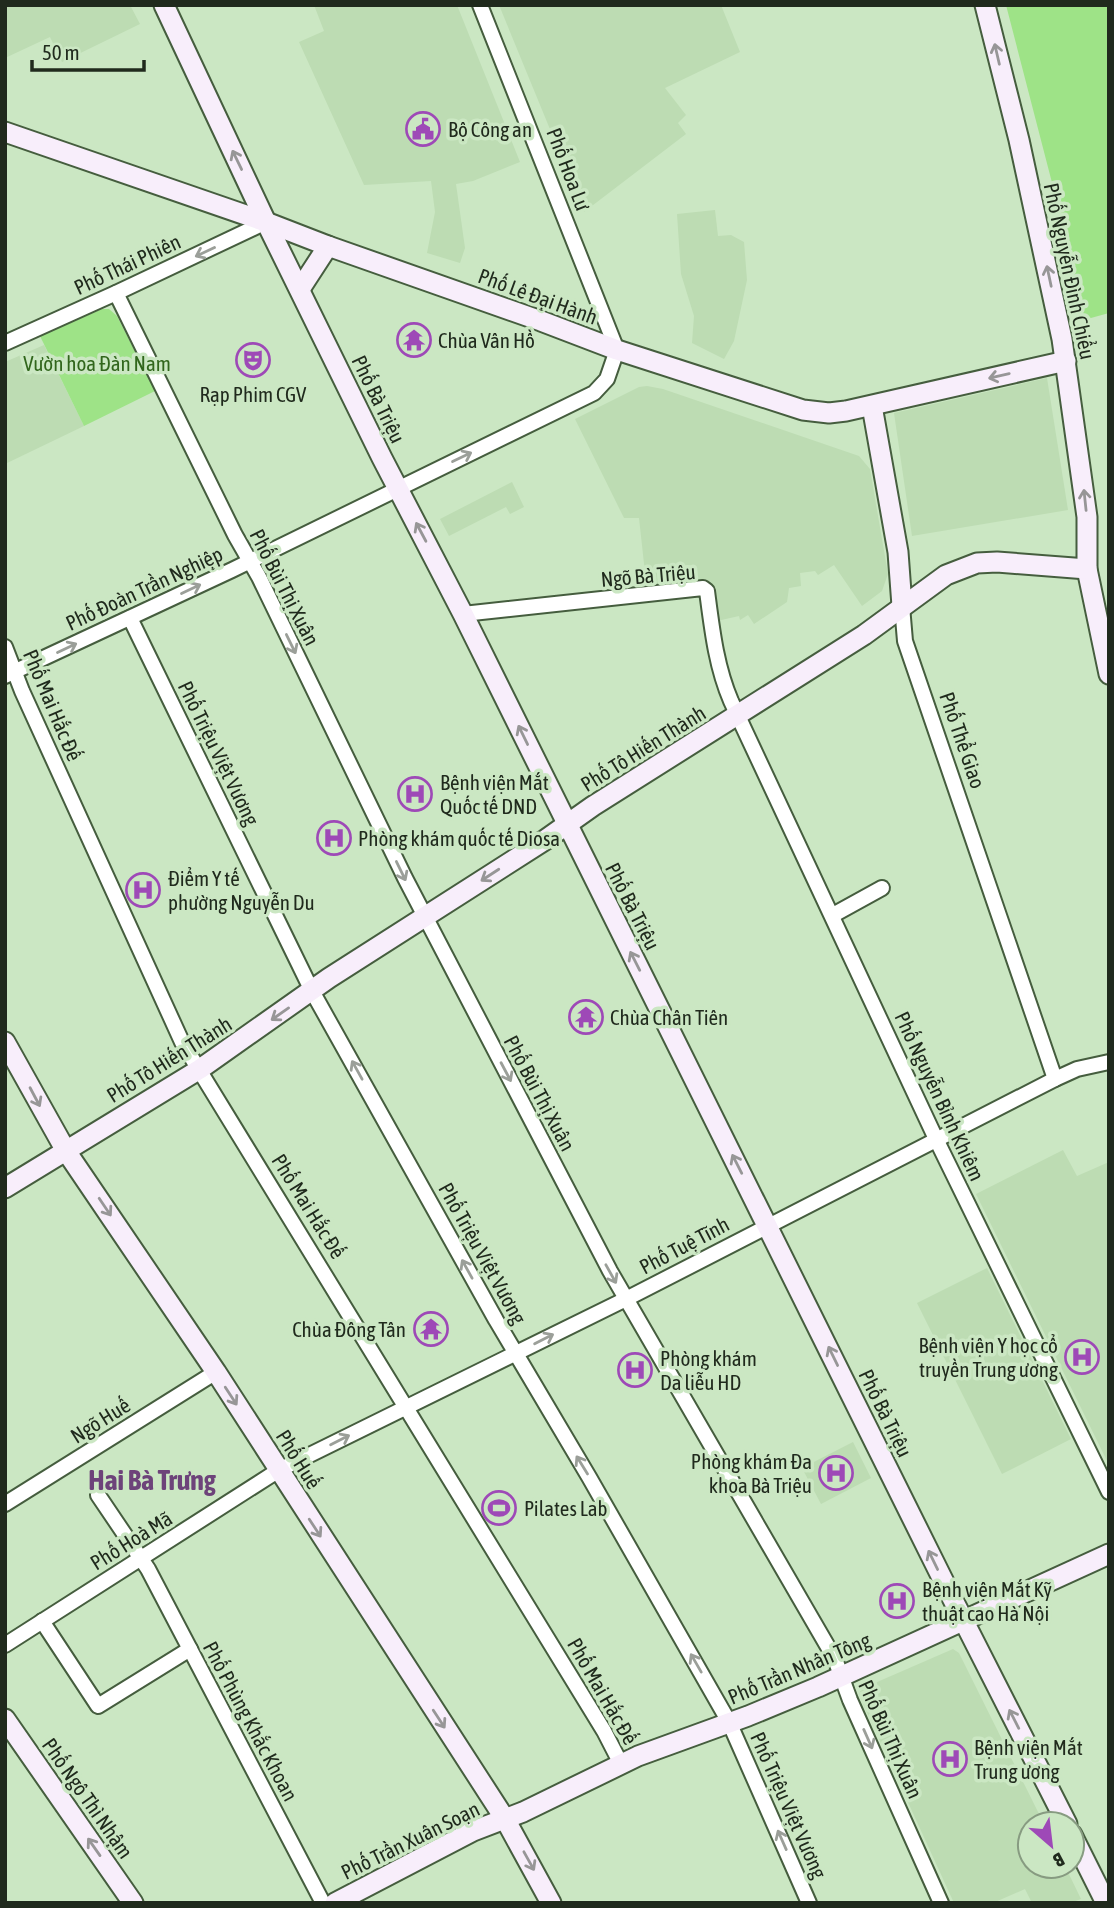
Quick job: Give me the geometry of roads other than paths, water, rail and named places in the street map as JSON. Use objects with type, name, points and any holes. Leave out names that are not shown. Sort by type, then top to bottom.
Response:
[{"type":"street","name":"Phố Bà Triệu","points":[[164,5],[266,222],[398,489],[463,614],[1060,1810]]},
{"type":"street","name":"Phố Hoa Lư","points":[[480,5],[617,350]]},
{"type":"street","name":"Phố Nguyễn Đình Chiểu","points":[[985,5],[1036,215],[1066,361],[1087,517],[1087,569],[1109,674]]},
{"type":"street","name":"Phố Lê Đại Hành","points":[[5,132],[266,222],[617,350],[803,410],[829,413],[872,406],[1066,361]]},
{"type":"street","name":"Phố Thái Phiên","points":[[5,343],[266,222]]},
{"type":"street","points":[[300,289],[328,246]]},
{"type":"street","name":"Phố Bùi Thị Xuân","points":[[116,293],[425,917],[626,1299],[835,1659],[840,1677],[941,1903]]},
{"type":"street","name":"Phố Đoàn Trần Nghiệp","points":[[10,674],[250,561],[594,393],[607,379],[617,350]]},
{"type":"street","name":"Phố Thể Giao","points":[[872,406],[898,552],[905,641],[1055,1079]]},
{"type":"street","name":"Phố Tô Hiến Thành","points":[[5,1188],[200,1069],[312,991],[567,824],[864,635],[946,575],[977,563],[997,562],[1087,569]]},
{"type":"street","name":"Ngõ Bà Triệu","points":[[463,614],[703,588],[707,591],[722,680],[738,715]]},
{"type":"street","name":"Phố Triệu Việt Vương","points":[[130,618],[312,991],[516,1353],[729,1722],[809,1903]]},
{"type":"street","name":"Phố Mai Hắc Đế","points":[[5,647],[10,674],[27,703],[182,1042],[407,1407],[621,1763]]},
{"type":"street","name":"Phố Nguyễn Bỉnh Khiêm","points":[[738,715],[936,1139],[1109,1492]]},
{"type":"street","points":[[833,915],[883,888]]},
{"type":"street","name":"Phố Huế","points":[[5,1042],[66,1151],[216,1372],[505,1819],[551,1903]]},
{"type":"street","name":"Phố Tuệ Tĩnh","points":[[279,1470],[626,1299],[1055,1079],[1077,1069],[1109,1062]]},
{"type":"street","name":"Ngõ Huế","points":[[5,1504],[216,1372]]},
{"type":"street","name":"Phố Hoà Mã","points":[[5,1645],[279,1470]]},
{"type":"street","name":"Phố Phùng Khắc Khoan","points":[[98,1495],[140,1559],[190,1649],[323,1903]]},
{"type":"street","name":"Phố Trần Nhân Tông","points":[[505,1819],[621,1763],[748,1716],[840,1677],[1109,1554]]},
{"type":"street","points":[[42,1620],[98,1706],[190,1649]]},
{"type":"street","name":"Phố Ngô Thì Nhậm","points":[[5,1719],[132,1903]]},
{"type":"street","name":"Phố Trần Xuân Soạn","points":[[335,1903],[472,1831],[505,1819]]},
{"type":"street","points":[[1086,1863],[1106,1903]]},
{"type":"place","name":"Bộ Công an","points":[[423,129]]},
{"type":"place","name":"Chùa Vân Hồ","points":[[414,340]]},
{"type":"place","name":"Rạp Phim CGV","points":[[253,360]]},
{"type":"place","name":"Bệnh viện Mắt Quốc tế DND","points":[[415,794]]},
{"type":"place","name":"Phòng khám quốc tế Diosa","points":[[334,838]]},
{"type":"place","name":"Điểm Y tế phường Nguyễn Du","points":[[143,890]]},
{"type":"place","name":"Chùa Chân Tiên","points":[[586,1017]]},
{"type":"place","name":"Chùa Đông Tân","points":[[431,1329]]},
{"type":"place","name":"Bệnh viện Y học cổ truyền Trung ương","points":[[1082,1357]]},
{"type":"place","name":"Phòng khám Da liễu HD","points":[[635,1370]]},
{"type":"place","name":"Phòng khám Đa khoa Bà Triệu","points":[[836,1473]]},
{"type":"place","name":"Pilates Lab","points":[[499,1508]]},
{"type":"place","name":"Bệnh viện Mắt Kỹ thuật cao Hà Nội","points":[[897,1601]]},
{"type":"place","name":"Bệnh viện Mắt Trung ương","points":[[950,1759]]},
{"type":"district","name":"Hai Bà Trưng","points":[[152,1480]]},
{"type":"park label","name":"Vườn hoa Đàn Nam","points":[[97,363]]}]
